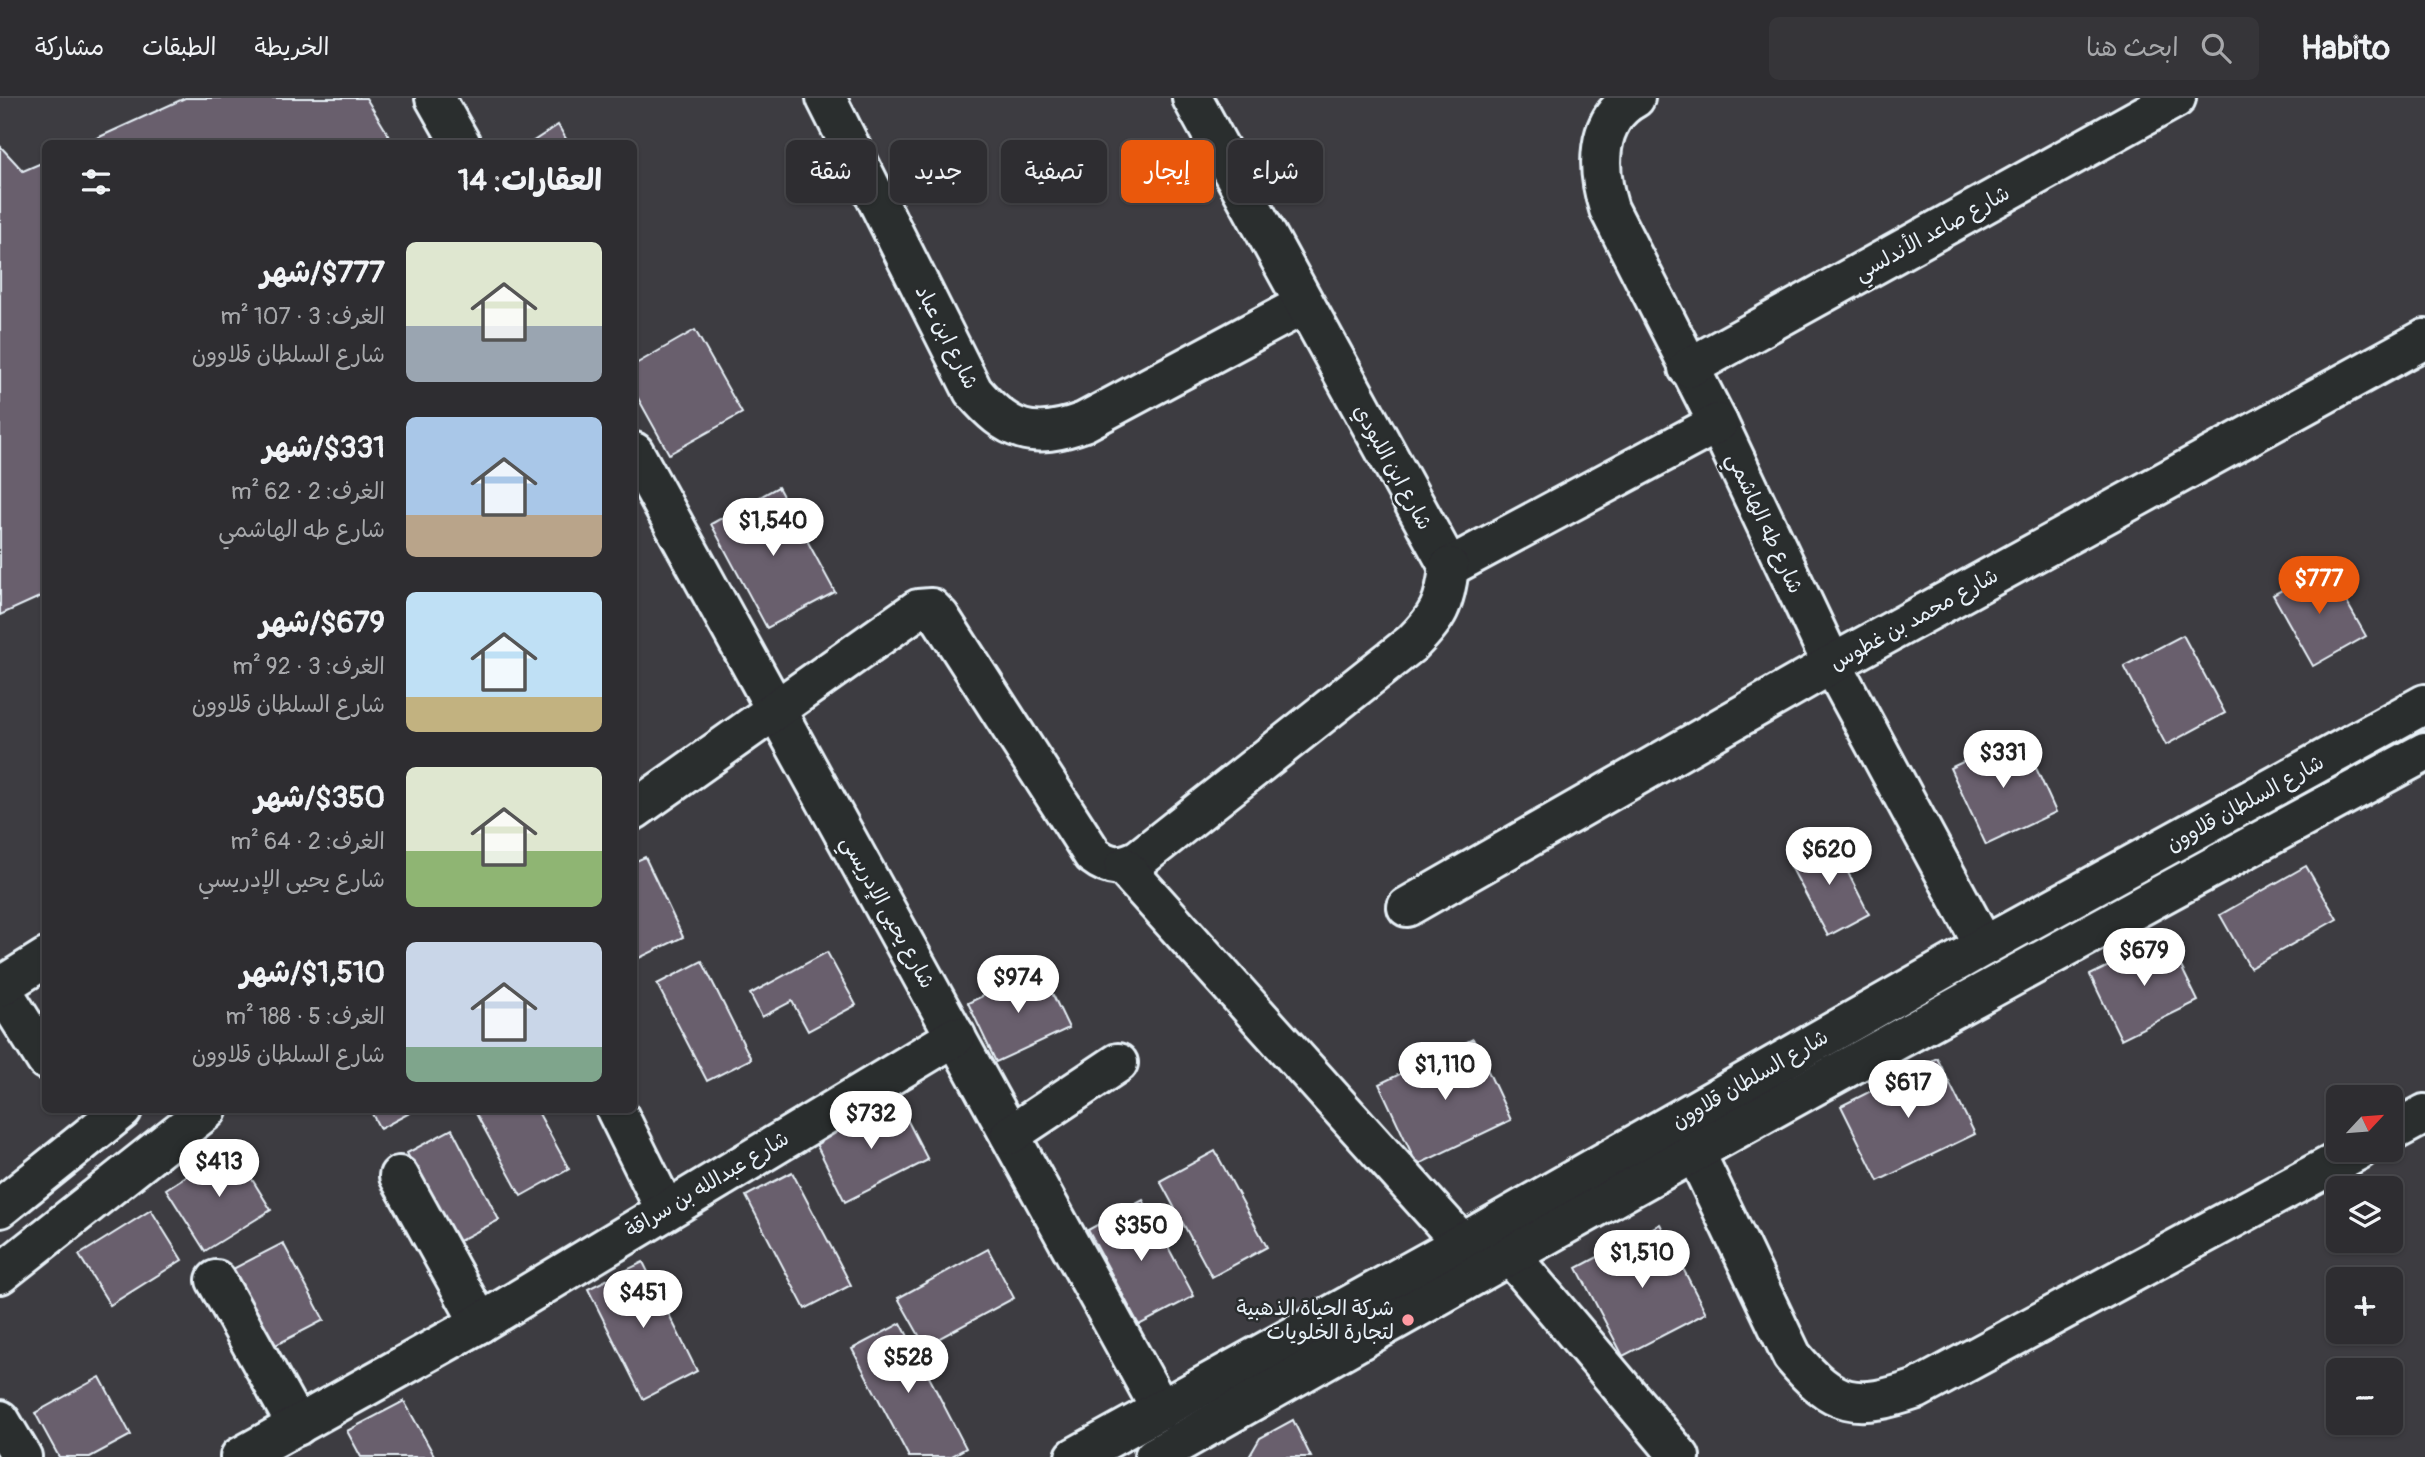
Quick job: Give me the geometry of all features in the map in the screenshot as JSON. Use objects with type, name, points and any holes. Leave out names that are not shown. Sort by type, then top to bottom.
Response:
[{"type":"street","points":[[435,98],[459,140]]},
{"type":"street","name":"شارع ابن عباد","points":[[826,98],[973,391],[996,418],[1009,424],[1021,429],[1055,433],[1084,422],[1303,305]]},
{"type":"street","name":"شارع ابن اللبودي","points":[[1192,98],[1303,305],[1449,567]]},
{"type":"street","name":"شارع طه الهاشمي","points":[[1634,98],[1621,105],[1601,144],[1601,181],[1609,209],[1718,423],[1832,664],[1984,946]]},
{"type":"street","name":"شارع صاعد الأندلسي","points":[[1688,368],[2176,98]]},
{"type":"street","name":"شارع محمد بن غطوس","points":[[1407,907],[1832,664],[2425,339]]},
{"type":"street","points":[[637,808],[918,609],[931,608],[940,617],[1093,855],[1106,865],[1124,867],[1139,859],[1412,643],[1432,624],[1441,608],[1449,567],[1718,423]]},
{"type":"street","name":"شارع يحيى الإدريسي","points":[[637,457],[1161,1410]]},
{"type":"street","name":"شارع السلطان قلاوون","points":[[1076,1457],[1462,1243],[1984,946],[2425,704]]},
{"type":"street","name":"شارع السلطان قلاوون","points":[[1154,1457],[1509,1254],[1993,985],[2425,752]]},
{"type":"street","points":[[1124,867],[1462,1243]]},
{"type":"street","points":[[42,961],[0,987],[42,1054]]},
{"type":"street","name":"شارع عبدالله بن سراقة","points":[[240,1457],[480,1323],[956,1036]]},
{"type":"street","points":[[1010,1135],[1118,1063]]},
{"type":"street","points":[[0,1208],[84,1122],[112,1113]]},
{"type":"street","points":[[0,1274],[203,1113]]},
{"type":"street","points":[[618,1113],[666,1209]]},
{"type":"street","points":[[2403,1126],[2425,1114]]},
{"type":"street","points":[[1695,1152],[1792,1356],[1813,1381],[1843,1401],[1881,1401],[1917,1389],[2337,1162]]},
{"type":"street","points":[[399,1176],[480,1323]]},
{"type":"street","points":[[1509,1254],[1681,1457]]},
{"type":"street","points":[[216,1280],[297,1426]]},
{"type":"street","points":[[0,1420],[22,1457]]},
{"type":"building","points":[[185,98],[366,98],[392,140],[93,140]]},
{"type":"building","points":[[558,125],[567,140],[535,140]]},
{"type":"building","points":[[0,146],[23,171],[42,163],[42,596],[0,615]]},
{"type":"building","points":[[695,330],[742,413],[669,454],[637,396],[637,363]]},
{"type":"building","points":[[778,487],[835,592],[767,628],[711,524]]},
{"type":"building","points":[[2326,566],[2366,636],[2313,666],[2273,595]]},
{"type":"building","points":[[2183,635],[2225,713],[2166,745],[2124,666]]},
{"type":"building","points":[[2021,735],[2056,812],[1986,845],[1950,768]]},
{"type":"building","points":[[1831,839],[1869,914],[1828,936],[1788,861]]},
{"type":"building","points":[[645,857],[683,937],[637,959],[637,861]]},
{"type":"building","points":[[2306,866],[2337,919],[2250,968],[2220,915]]},
{"type":"building","points":[[2167,938],[2198,1001],[2121,1039],[2090,975]]},
{"type":"building","points":[[827,952],[856,1005],[808,1031],[792,1001],[762,1017],[750,994]]},
{"type":"building","points":[[702,961],[751,1059],[707,1081],[657,984]]},
{"type":"building","points":[[1040,968],[1069,1028],[996,1062],[968,1003]]},
{"type":"building","points":[[1473,1039],[1511,1120],[1417,1165],[1379,1084]]},
{"type":"building","points":[[1937,1058],[1975,1134],[1878,1181],[1841,1106]]},
{"type":"building","points":[[897,1100],[928,1160],[845,1202],[815,1142]]},
{"type":"building","points":[[372,1113],[409,1113],[380,1129]]},
{"type":"building","points":[[476,1113],[539,1113],[569,1169],[521,1196]]},
{"type":"building","points":[[452,1129],[499,1220],[453,1244],[407,1153]]},
{"type":"building","points":[[232,1147],[271,1210],[205,1251],[166,1189]]},
{"type":"building","points":[[1215,1151],[1267,1247],[1212,1277],[1160,1181]]},
{"type":"building","points":[[792,1172],[851,1285],[805,1309],[746,1196]]},
{"type":"building","points":[[1143,1200],[1194,1296],[1139,1325],[1088,1230]]},
{"type":"building","points":[[151,1210],[182,1260],[110,1305],[79,1255]]},
{"type":"building","points":[[1660,1224],[1706,1313],[1623,1356],[1577,1268]]},
{"type":"building","points":[[283,1243],[324,1320],[272,1347],[231,1270]]},
{"type":"building","points":[[988,1249],[1014,1298],[925,1346],[898,1298]]},
{"type":"building","points":[[643,1262],[697,1371],[643,1399],[588,1289]]},
{"type":"building","points":[[901,1323],[966,1448],[950,1457],[909,1457],[852,1349]]},
{"type":"building","points":[[100,1377],[131,1435],[90,1457],[59,1457],[35,1413]]},
{"type":"building","points":[[404,1401],[435,1457],[361,1457],[347,1431]]},
{"type":"building","points":[[1293,1420],[1311,1457],[1249,1457],[1260,1438]]},
{"type":"place","name":"شركة الحياة الذهبية لتجارة الخلويات","points":[[1408,1320]]}]
